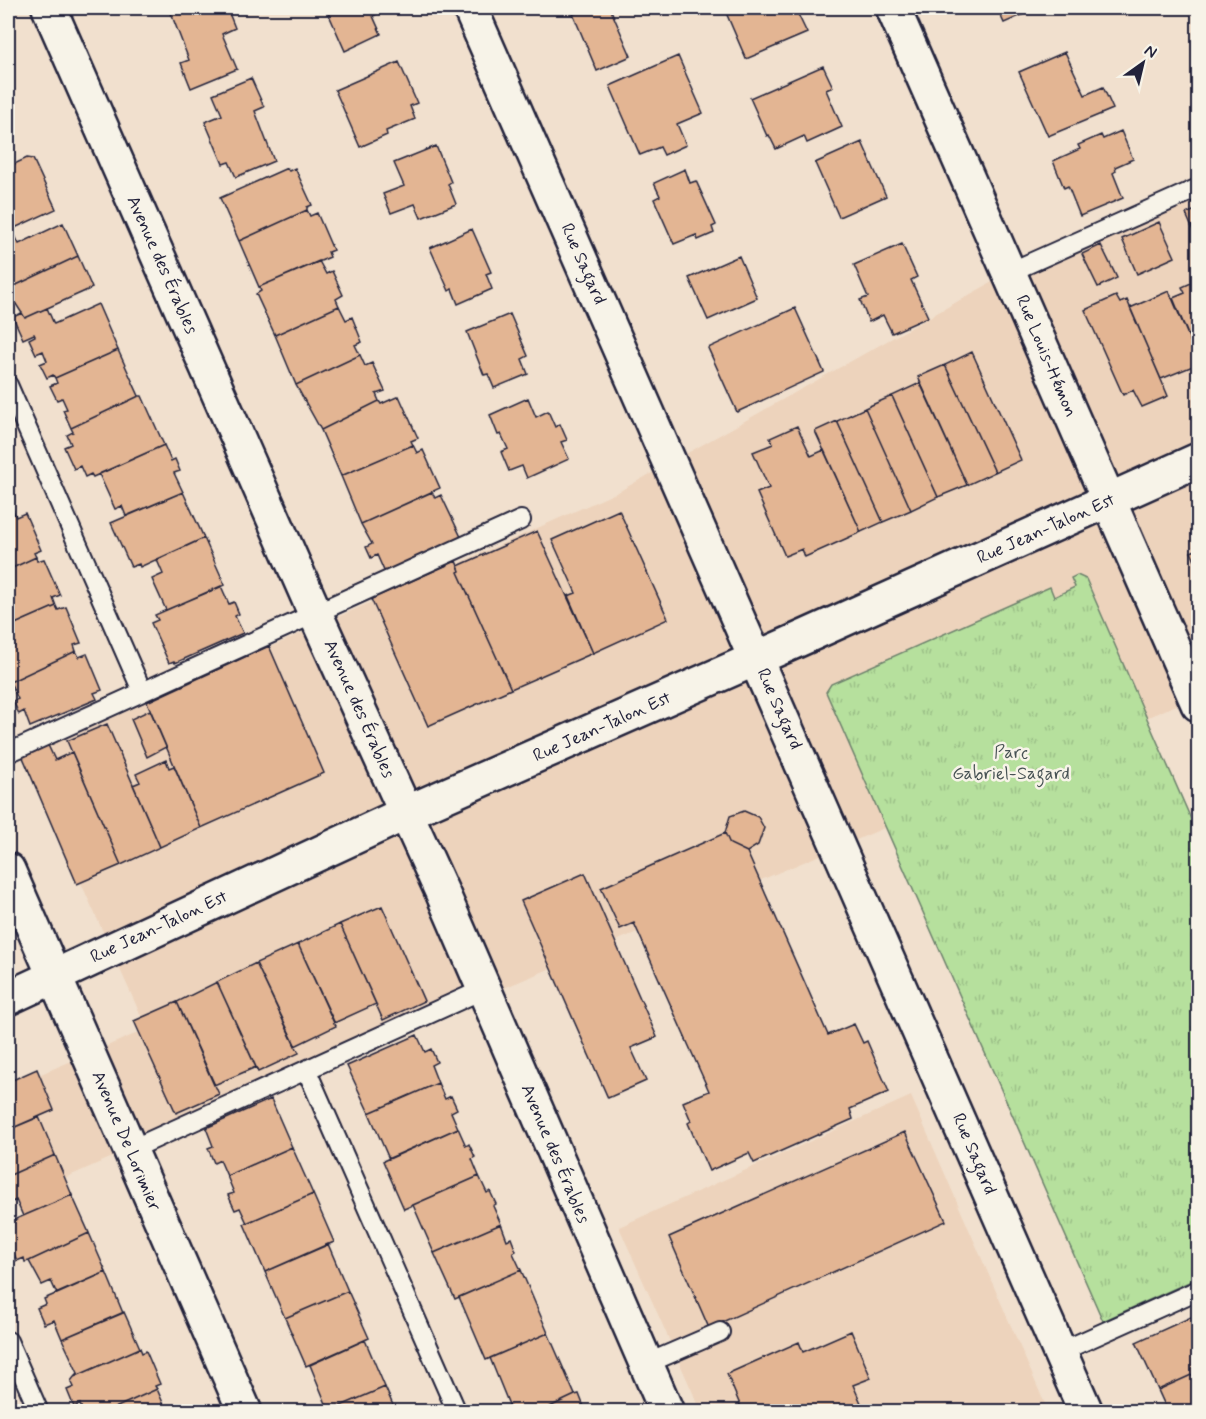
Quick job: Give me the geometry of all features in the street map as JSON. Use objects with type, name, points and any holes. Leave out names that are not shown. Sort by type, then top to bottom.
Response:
[{"type":"street","name":"Avenue des Érables","points":[[49,8],[315,613],[484,989],[667,1412]]},
{"type":"street","name":"Rue Sagard","points":[[470,8],[1086,1412]]},
{"type":"street","name":"Rue Louis-Hémon","points":[[893,8],[1198,699]]},
{"type":"street","name":"Rue Jean-Talon Est","points":[[8,998],[406,813],[1198,460]]},
{"type":"street","name":"Avenue De Lorimier","points":[[8,870],[245,1412]]},
{"type":"lane","points":[[1010,272],[1198,188]]},
{"type":"lane","points":[[8,385],[142,691]]},
{"type":"lane","points":[[8,753],[521,520]]},
{"type":"lane","points":[[130,1150],[484,989]]},
{"type":"lane","points":[[307,1071],[457,1412]]},
{"type":"lane","points":[[1060,1352],[1198,1290]]},
{"type":"lane","points":[[646,1364],[720,1332]]},
{"type":"lane","points":[[8,1341],[39,1412]]},
{"type":"shaded area","points":[[1198,189],[1198,696],[307,1071],[8,1203],[8,1088],[147,1029],[24,757],[618,492],[1010,272]]},
{"type":"shaded area","points":[[911,1096],[1048,1411],[701,1411],[619,1227]]},
{"type":"green space","name":"Parc Gabriel-Sagard","points":[[1077,575],[1086,579],[1198,835],[1198,1278],[1103,1321],[826,692],[831,684],[1050,587],[1054,597],[1075,587],[1071,578]]},
{"type":"building","points":[[169,8],[210,8],[211,10],[227,8],[235,28],[222,34],[237,69],[191,88],[181,63],[189,60]]},
{"type":"building","points":[[326,8],[375,8],[377,14],[373,16],[381,34],[345,51]]},
{"type":"building","points":[[588,8],[610,8],[631,56],[597,71],[573,14]]},
{"type":"building","points":[[724,8],[795,8],[807,33],[746,59]]},
{"type":"building","points":[[989,8],[1038,8],[1004,23],[998,10],[991,13]]},
{"type":"building","points":[[1193,8],[1198,8],[1198,21]]},
{"type":"building","points":[[1065,52],[1085,95],[1103,87],[1113,109],[1048,136],[1019,72]]},
{"type":"building","points":[[678,56],[703,113],[677,124],[686,145],[664,155],[660,147],[640,155],[610,86]]},
{"type":"building","points":[[399,62],[417,103],[410,106],[415,119],[386,131],[387,135],[360,147],[335,90]]},
{"type":"building","points":[[823,66],[833,87],[826,90],[842,127],[807,143],[804,136],[776,149],[769,135],[767,136],[750,98]]},
{"type":"building","points":[[251,78],[264,107],[255,111],[274,161],[236,177],[229,162],[223,164],[205,122],[222,115],[213,94]]},
{"type":"building","points":[[1121,131],[1133,159],[1115,167],[1116,171],[1113,173],[1123,198],[1080,216],[1068,186],[1064,188],[1053,161],[1080,149],[1078,145],[1101,135],[1103,139]]},
{"type":"building","points":[[862,142],[886,196],[839,217],[815,163]]},
{"type":"building","points":[[436,146],[451,182],[448,184],[456,204],[421,218],[415,204],[391,213],[383,194],[404,186],[394,163]]},
{"type":"building","points":[[27,158],[33,159],[56,209],[8,231],[8,167]]},
{"type":"building","points":[[287,168],[289,171],[295,168],[312,205],[307,207],[307,210],[239,241],[220,198]]},
{"type":"building","points":[[685,169],[690,183],[696,181],[716,225],[712,227],[714,233],[698,240],[696,235],[674,244],[654,199],[660,196],[654,183]]},
{"type":"building","points":[[1198,209],[1198,242],[1186,214]]},
{"type":"building","points":[[307,210],[310,216],[317,213],[333,250],[328,252],[330,257],[259,287],[239,241]]},
{"type":"building","points":[[1159,222],[1175,257],[1137,274],[1122,239]]},
{"type":"building","points":[[63,223],[78,256],[10,288],[8,284],[8,231],[12,229],[19,244]]},
{"type":"building","points":[[472,229],[491,272],[486,274],[492,289],[458,304],[452,289],[449,291],[430,248]]},
{"type":"building","points":[[902,244],[917,277],[911,280],[928,317],[892,333],[883,315],[869,322],[860,300],[868,297],[854,265]]},
{"type":"building","points":[[1101,245],[1117,278],[1098,287],[1082,254]]},
{"type":"building","points":[[78,256],[92,288],[25,318],[16,304],[12,306],[8,297],[8,289]]},
{"type":"building","points":[[739,256],[757,298],[708,320],[689,278]]},
{"type":"building","points":[[319,261],[326,274],[332,271],[343,295],[336,299],[339,306],[275,335],[256,294],[261,291],[259,287]]},
{"type":"building","points":[[1198,280],[1198,359],[1173,298],[1185,293],[1182,287]]},
{"type":"building","points":[[1169,291],[1198,359],[1198,364],[1161,379],[1130,308]]},
{"type":"building","points":[[1116,296],[1120,303],[1127,300],[1168,396],[1142,407],[1133,390],[1123,395],[1085,310]]},
{"type":"building","points":[[98,304],[118,350],[55,378],[53,375],[47,378],[40,364],[47,361],[43,351],[36,354],[29,339],[35,336],[34,334],[23,339],[13,317],[22,313],[25,318],[47,308],[54,324]]},
{"type":"building","points":[[339,306],[346,320],[352,317],[362,342],[355,345],[360,355],[296,385],[275,335]]},
{"type":"building","points":[[795,308],[824,372],[737,412],[708,348]]},
{"type":"building","points":[[510,314],[528,356],[522,359],[528,374],[494,388],[488,374],[484,375],[467,332]]},
{"type":"building","points":[[118,350],[139,396],[71,428],[63,410],[67,409],[62,398],[57,400],[50,386],[57,383],[55,378]]},
{"type":"building","points":[[972,352],[1021,460],[995,472],[945,365]]},
{"type":"building","points":[[360,355],[365,366],[372,363],[385,391],[376,394],[379,401],[321,430],[296,385]]},
{"type":"building","points":[[945,365],[995,472],[967,485],[918,377]]},
{"type":"building","points":[[920,383],[967,485],[938,497],[892,396]]},
{"type":"building","points":[[142,396],[164,445],[93,477],[91,474],[85,477],[80,466],[74,469],[64,447],[71,444],[67,435],[73,432],[71,428]]},
{"type":"building","points":[[399,396],[418,438],[411,441],[413,445],[341,476],[321,430],[379,401],[381,404]]},
{"type":"building","points":[[892,396],[938,497],[911,510],[865,408]]},
{"type":"building","points":[[528,398],[536,417],[548,411],[555,427],[560,424],[567,440],[561,442],[569,459],[527,478],[522,466],[509,471],[501,452],[508,449],[501,434],[498,435],[490,415]]},
{"type":"building","points":[[865,408],[911,510],[883,522],[837,421]]},
{"type":"building","points":[[837,421],[883,522],[861,532],[815,431]]},
{"type":"building","points":[[797,426],[811,456],[824,450],[861,532],[805,557],[802,549],[785,556],[757,493],[769,488],[753,452],[773,444],[770,438]]},
{"type":"building","points":[[164,445],[171,461],[175,459],[180,471],[174,473],[183,492],[126,516],[122,506],[115,509],[99,474]]},
{"type":"building","points":[[413,445],[417,453],[423,450],[440,488],[361,524],[341,476]]},
{"type":"building","points":[[183,492],[204,538],[140,567],[139,564],[131,567],[111,523]]},
{"type":"building","points":[[432,492],[435,498],[441,495],[461,537],[385,573],[377,555],[371,558],[366,547],[372,544],[361,524]]},
{"type":"building","points":[[8,497],[14,512],[8,515]]},
{"type":"building","points":[[619,510],[668,619],[593,653],[568,596],[576,593],[552,540]]},
{"type":"building","points":[[14,512],[16,517],[25,513],[41,550],[34,553],[36,557],[8,570],[8,515]]},
{"type":"building","points":[[537,531],[593,653],[511,689],[458,572],[460,571],[458,566]]},
{"type":"building","points":[[204,538],[225,585],[166,610],[152,579],[163,574],[157,560]]},
{"type":"building","points":[[1198,549],[1198,568],[1191,552]]},
{"type":"building","points":[[36,557],[37,561],[44,559],[60,595],[53,598],[56,606],[8,627],[8,570]]},
{"type":"building","points":[[456,561],[460,571],[458,572],[511,689],[428,726],[371,599]]},
{"type":"building","points":[[221,586],[229,604],[234,602],[239,614],[235,616],[243,633],[175,663],[174,661],[169,663],[151,623],[158,620],[155,615]]},
{"type":"building","points":[[56,606],[58,610],[66,607],[81,643],[74,645],[76,651],[10,682],[8,627]]},
{"type":"building","points":[[269,646],[324,773],[201,828],[147,702]]},
{"type":"building","points":[[76,651],[79,657],[87,654],[102,690],[94,693],[97,699],[30,727],[24,711],[19,714],[13,701],[18,699],[10,682]]},
{"type":"building","points":[[150,710],[166,747],[147,757],[131,719]]},
{"type":"building","points":[[107,724],[160,847],[121,865],[67,741]]},
{"type":"building","points":[[47,743],[55,760],[72,752],[121,865],[77,884],[22,755]]},
{"type":"building","points":[[166,760],[169,768],[174,766],[201,828],[160,847],[133,785],[140,782],[136,774]]},
{"type":"building","points":[[744,811],[758,817],[764,828],[758,845],[747,852],[730,844],[725,833],[730,816]]},
{"type":"building","points":[[725,833],[730,844],[747,852],[828,1035],[854,1024],[863,1043],[867,1041],[889,1092],[850,1109],[853,1119],[754,1163],[749,1153],[709,1171],[688,1123],[691,1121],[683,1102],[709,1091],[634,923],[620,929],[601,888]]},
{"type":"building","points":[[585,873],[657,1037],[631,1048],[646,1081],[608,1098],[521,901]]},
{"type":"building","points":[[382,906],[424,1001],[383,1020],[340,924]]},
{"type":"building","points":[[340,924],[376,1004],[334,1023],[298,944]]},
{"type":"building","points":[[298,944],[336,1026],[295,1046],[256,963]]},
{"type":"building","points":[[256,963],[299,1053],[258,1072],[217,982]]},
{"type":"building","points":[[217,982],[256,1067],[214,1085],[177,1002]]},
{"type":"building","points":[[177,1002],[219,1094],[176,1113],[134,1021]]},
{"type":"building","points":[[417,1035],[425,1052],[431,1049],[437,1062],[431,1065],[438,1083],[369,1113],[347,1066]]},
{"type":"building","points":[[37,1069],[54,1110],[8,1130],[8,1082]]},
{"type":"building","points":[[438,1083],[445,1099],[451,1096],[457,1109],[451,1112],[458,1128],[389,1159],[369,1113]]},
{"type":"building","points":[[271,1099],[292,1147],[227,1176],[220,1160],[214,1163],[208,1148],[213,1146],[206,1128]]},
{"type":"building","points":[[39,1117],[55,1155],[8,1176],[8,1130]]},
{"type":"building","points":[[458,1128],[466,1146],[469,1144],[475,1157],[472,1159],[479,1176],[404,1209],[383,1161]]},
{"type":"building","points":[[905,1132],[946,1221],[709,1328],[669,1237]]},
{"type":"building","points":[[292,1147],[313,1194],[247,1223],[240,1208],[235,1210],[228,1195],[234,1193],[227,1176]]},
{"type":"building","points":[[55,1155],[72,1195],[23,1216],[16,1200],[8,1204],[8,1176]]},
{"type":"building","points":[[479,1176],[487,1193],[490,1191],[496,1204],[493,1206],[501,1224],[434,1253],[413,1205]]},
{"type":"building","points":[[313,1194],[334,1242],[265,1272],[244,1224]]},
{"type":"building","points":[[72,1195],[89,1233],[29,1261],[25,1262],[24,1258],[17,1261],[8,1239],[9,1222]]},
{"type":"building","points":[[501,1224],[507,1240],[511,1238],[516,1251],[513,1253],[521,1270],[455,1299],[434,1253]]},
{"type":"building","points":[[89,1233],[106,1272],[57,1294],[51,1281],[42,1285],[29,1261]]},
{"type":"building","points":[[328,1244],[348,1291],[285,1318],[265,1272]]},
{"type":"building","points":[[521,1270],[548,1333],[486,1360],[459,1297]]},
{"type":"building","points":[[106,1272],[123,1313],[62,1339],[54,1320],[44,1324],[37,1308],[46,1304],[44,1299]]},
{"type":"building","points":[[348,1291],[369,1338],[306,1366],[285,1318]]},
{"type":"building","points":[[124,1312],[140,1348],[74,1377],[78,1373],[62,1339]]},
{"type":"building","points":[[1198,1314],[1198,1372],[1158,1390],[1136,1342]]},
{"type":"building","points":[[851,1331],[871,1378],[853,1385],[865,1412],[743,1412],[727,1374],[799,1342],[803,1352]]},
{"type":"building","points":[[548,1333],[575,1395],[539,1412],[512,1412],[490,1358]]},
{"type":"building","points":[[365,1340],[385,1387],[329,1411],[310,1365]]},
{"type":"building","points":[[140,1348],[142,1353],[146,1351],[160,1384],[155,1386],[157,1389],[106,1412],[83,1412],[80,1404],[74,1407],[67,1390],[74,1387],[71,1381],[74,1377]]},
{"type":"building","points":[[1198,1372],[1198,1412],[1168,1412],[1158,1390]]},
{"type":"building","points":[[385,1387],[396,1412],[329,1411]]},
{"type":"building","points":[[157,1389],[167,1412],[106,1412]]},
{"type":"building","points":[[579,1394],[586,1412],[539,1412],[575,1395]]}]
